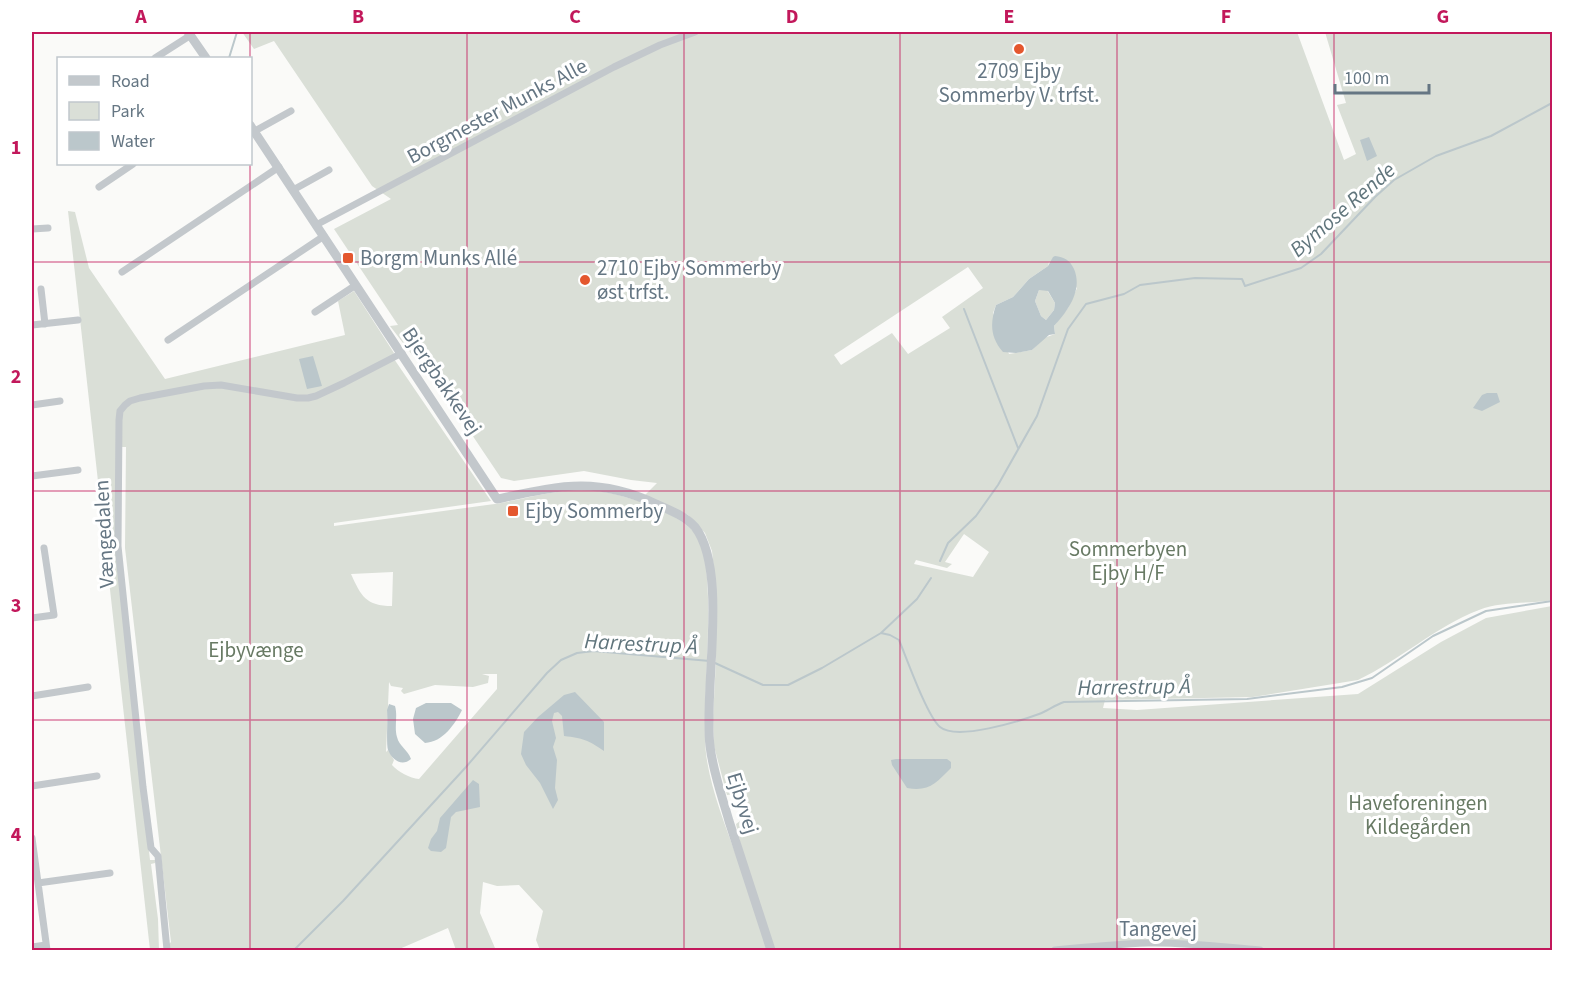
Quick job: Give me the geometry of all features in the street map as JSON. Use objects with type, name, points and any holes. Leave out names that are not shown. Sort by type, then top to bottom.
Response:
[{"type":"street","name":"Borgmester Munks Alle","points":[[316,225],[614,67],[660,45],[695,32]]},
{"type":"street","points":[[156,57],[189,33],[205,57]]},
{"type":"street","name":"Bjergbakkevej","points":[[291,111],[253,128],[497,499]]},
{"type":"street","points":[[99,187],[132,165]]},
{"type":"street","points":[[122,272],[279,167]]},
{"type":"street","points":[[293,190],[328,170]]},
{"type":"street","points":[[32,229],[48,228]]},
{"type":"street","points":[[168,339],[324,236]]},
{"type":"street","points":[[315,312],[356,285]]},
{"type":"street","points":[[41,289],[45,324]]},
{"type":"street","points":[[32,325],[78,320]]},
{"type":"street","name":"Vængedalen","points":[[167,951],[158,856],[151,848],[143,787],[118,546],[120,411],[130,400],[204,386],[227,386],[297,398],[316,396],[402,353]]},
{"type":"street","points":[[32,405],[60,401]]},
{"type":"street","points":[[32,477],[78,470]]},
{"type":"street","name":"Ejbyvej","points":[[497,499],[558,486],[583,485],[639,496],[680,515],[693,525],[701,536],[707,551],[711,577],[713,649],[708,731],[714,768],[771,951]]},
{"type":"street","points":[[32,618],[54,615],[44,548]]},
{"type":"street","points":[[32,696],[88,687]]},
{"type":"street","points":[[32,786],[97,776]]},
{"type":"street","points":[[32,838],[47,948],[32,947]]},
{"type":"street","points":[[38,883],[110,873]]},
{"type":"street","name":"Tangevej","points":[[1055,951],[1149,943],[1206,945],[1260,951]]},
{"type":"green space","points":[[242,32],[1297,32],[1344,160],[1356,154],[1337,105],[1346,103],[1325,32],[1552,32],[1552,600],[1506,604],[1479,610],[1447,625],[1358,680],[1253,697],[1105,700],[1103,708],[1137,710],[1358,694],[1441,642],[1486,618],[1552,606],[1552,950],[1253,950],[1253,947],[1093,944],[1040,950],[540,950],[536,940],[543,911],[519,885],[497,886],[483,882],[480,913],[495,948],[534,950],[456,950],[448,928],[397,950],[163,950],[171,942],[125,548],[126,447],[122,447],[122,429],[115,502],[132,699],[150,860],[155,860],[155,863],[151,864],[158,919],[159,950],[150,950],[68,211],[75,212],[89,268],[165,379],[345,335],[338,301],[354,291],[394,353],[392,356],[491,501],[334,523],[334,526],[499,503],[560,491],[585,490],[629,498],[661,510],[688,526],[701,545],[707,573],[705,737],[708,766],[736,855],[743,855],[736,824],[743,819],[737,794],[727,795],[714,746],[715,580],[712,551],[705,533],[688,515],[645,495],[657,483],[584,471],[514,481],[501,478],[419,356],[413,356],[390,326],[398,325],[334,229],[391,199],[372,186],[274,41],[254,49]],"holes":[[[1049,262],[1077,288],[1068,308],[1054,326],[1055,334],[1044,338],[1032,350],[1009,354],[993,313],[996,305],[1013,297],[1029,279],[1048,266]],[[968,267],[983,288],[942,317],[950,328],[908,354],[892,333],[841,365],[834,355]],[[964,534],[989,552],[973,577],[914,564],[916,560],[947,568],[952,564],[945,562]],[[393,572],[392,606],[370,602],[351,574]],[[482,674],[497,674],[497,689],[419,779],[404,774],[392,765],[394,760],[388,750],[386,752],[389,682],[391,686],[403,688],[401,691],[404,694],[435,685],[473,687],[488,683],[489,676]]]},
{"type":"green space","points":[[1039,290],[1047,290],[1055,303],[1054,310],[1046,320],[1041,316],[1035,301]]},
{"type":"water","points":[[1369,137],[1377,156],[1367,161],[1360,140]]},
{"type":"water","points":[[1053,257],[1066,259],[1074,269],[1077,285],[1073,300],[1054,326],[1055,334],[1049,335],[1032,350],[1016,353],[1003,352],[992,330],[996,305],[1013,297],[1029,279],[1048,266]],"holes":[[[1039,290],[1048,291],[1055,303],[1054,310],[1046,320],[1041,316],[1035,301]]]},
{"type":"water","points":[[313,356],[322,386],[307,389],[299,359]]},
{"type":"water","points":[[1497,393],[1500,402],[1482,411],[1473,408],[1482,395]]},
{"type":"water","points":[[575,692],[604,722],[604,751],[585,740],[564,736],[562,716],[558,712],[554,713],[552,721],[556,738],[553,747],[557,760],[555,788],[558,800],[553,809],[540,783],[526,765],[521,754],[524,732],[564,695]]},
{"type":"water","points":[[426,703],[451,703],[462,710],[443,736],[425,743],[415,734],[413,719],[416,708]]},
{"type":"water","points":[[389,704],[395,706],[396,733],[411,759],[408,761],[401,762],[395,759],[388,750],[387,710]]},
{"type":"water","points":[[947,759],[951,762],[951,768],[932,785],[921,789],[907,788],[892,765],[891,760]]},
{"type":"water","points":[[473,780],[479,784],[480,807],[456,812],[451,817],[446,848],[441,852],[431,851],[428,848],[437,831],[440,818]]},
{"type":"waterway","points":[[229,57],[237,32]]},
{"type":"waterway","name":"Bymose Rende","points":[[940,561],[948,543],[976,516],[998,485],[1037,416],[1068,329],[1086,304],[1124,294],[1140,285],[1195,278],[1242,279],[1245,286],[1301,268],[1321,254],[1394,180],[1436,156],[1491,136],[1552,103]]},
{"type":"waterway","points":[[964,309],[1018,448]]},
{"type":"waterway","name":"Bymose Rende","points":[[881,633],[917,599],[931,578]]},
{"type":"waterway","name":"Harrestrup Å","points":[[715,663],[763,685],[788,685],[881,633],[890,635],[899,640],[923,700],[940,727],[948,731],[974,731],[1030,717],[1064,702],[1247,699],[1342,687],[1372,678],[1433,636],[1486,611],[1552,601]]},
{"type":"waterway","name":"Harrestrup Å","points":[[294,950],[343,901],[561,660],[577,653],[594,651],[710,661]]},
{"type":"place","name":"2709 Ejby Sommerby V. trfst.","points":[[1019,49]]},
{"type":"place","name":"Borgm Munks Allé","points":[[348,258]]},
{"type":"place","name":"2710 Ejby Sommerby øst trfst.","points":[[585,280]]},
{"type":"place","name":"Ejby Sommerby","points":[[513,511]]},
{"type":"park label","name":"Sommerbyen Ejby H/F","points":[[1128,561]]},
{"type":"park label","name":"Ejbyvænge","points":[[256,650]]},
{"type":"park label","name":"Haveforeningen Kildegården","points":[[1418,815]]}]
